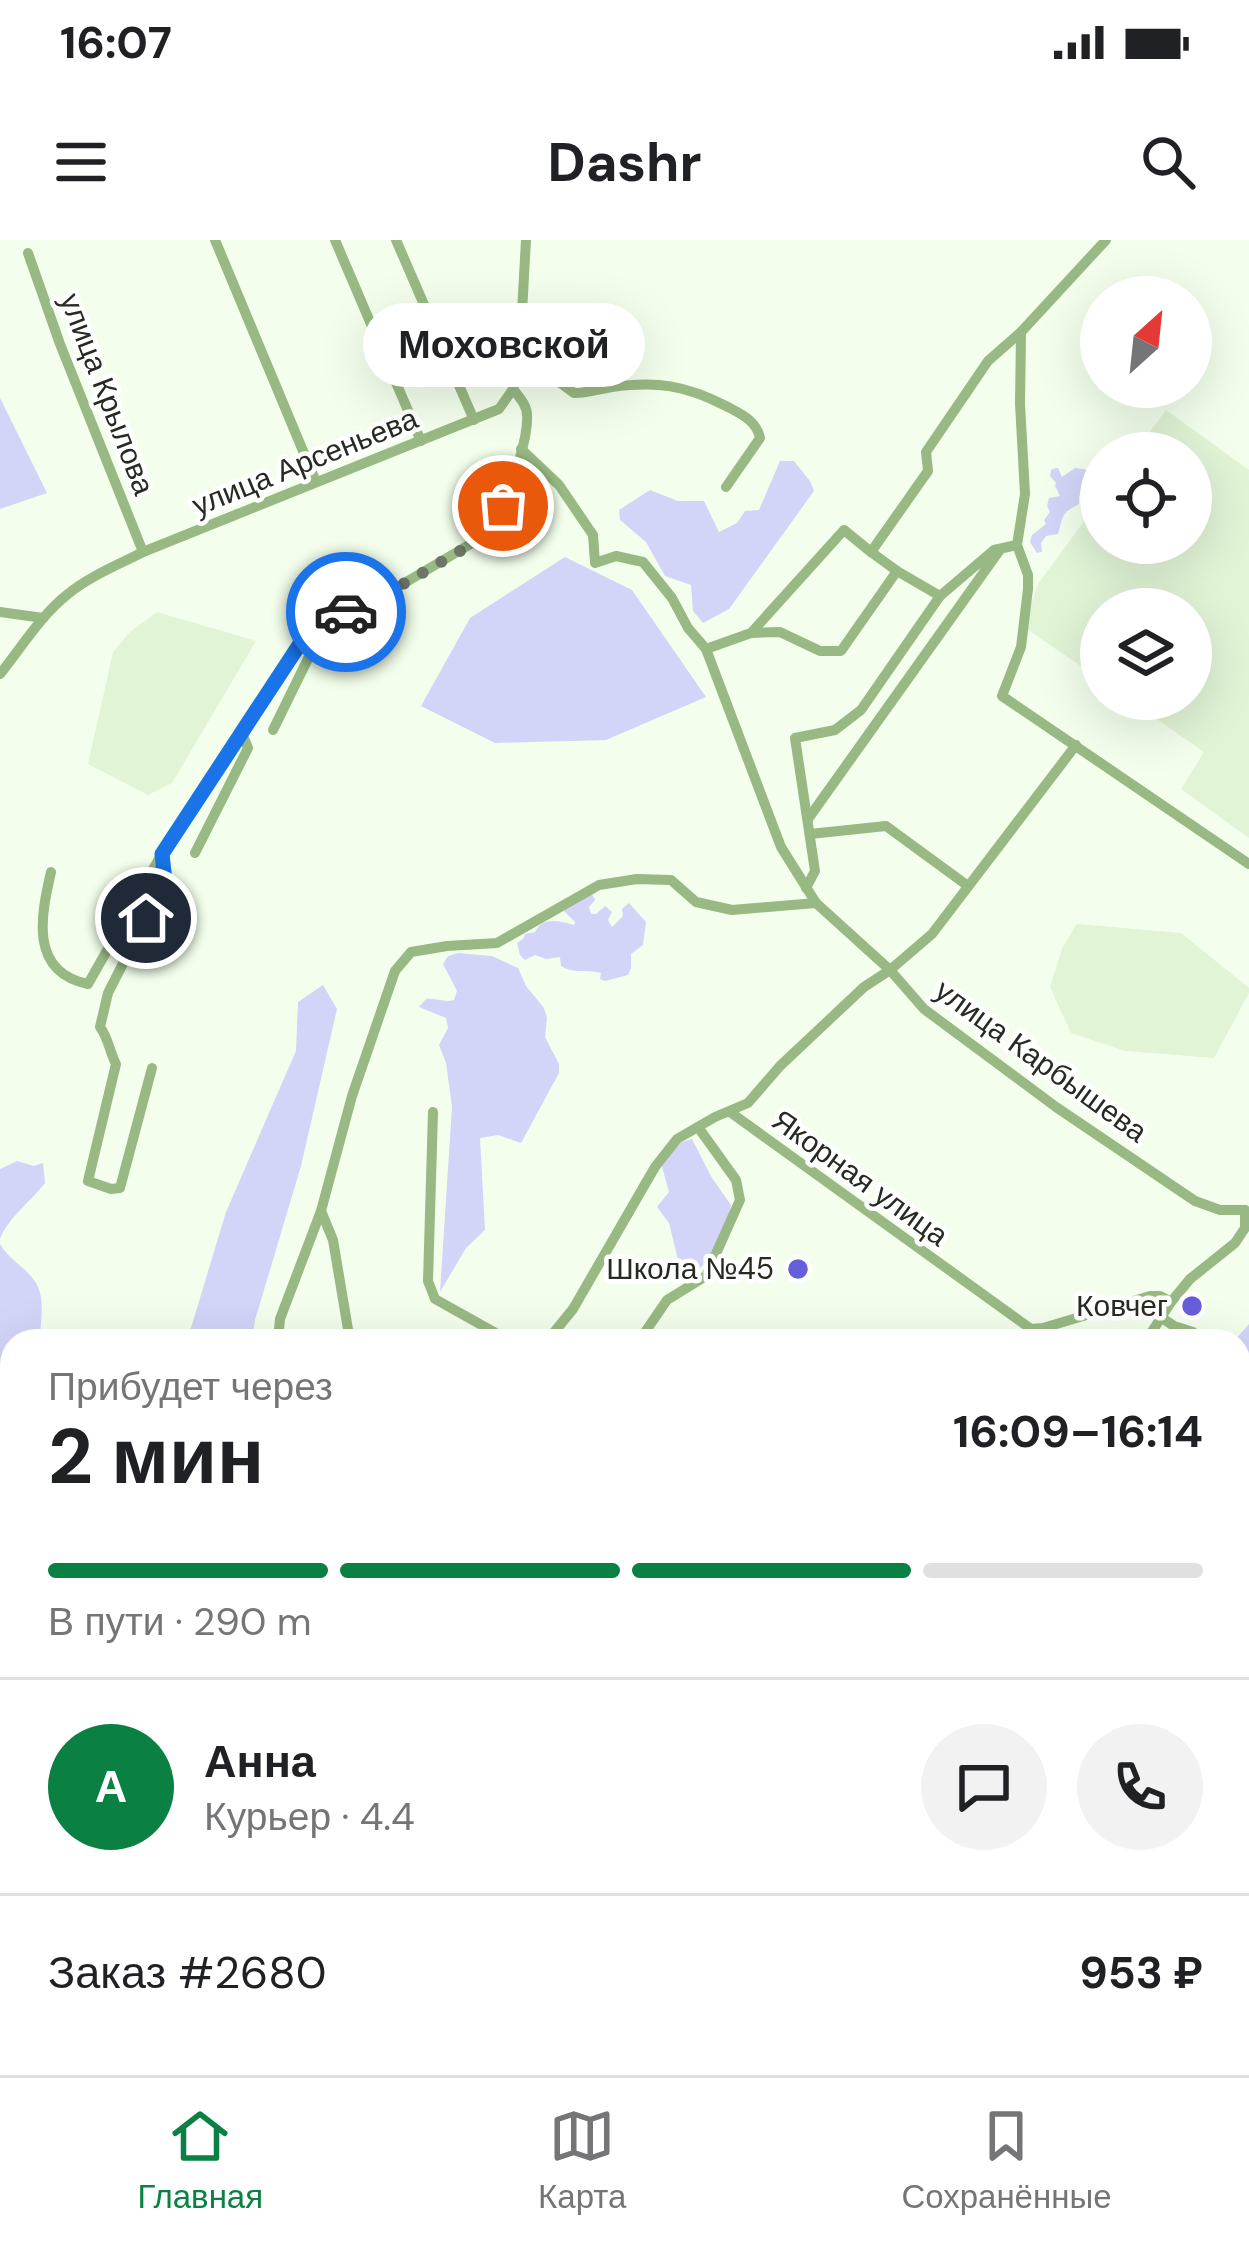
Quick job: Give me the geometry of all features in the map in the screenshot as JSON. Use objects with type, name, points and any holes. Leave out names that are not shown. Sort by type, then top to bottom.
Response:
[{"type":"street","points":[[215,240],[316,482]]},
{"type":"street","points":[[335,240],[422,441]]},
{"type":"street","points":[[396,240],[474,419]]},
{"type":"street","points":[[51,872],[42,912],[42,942],[57,969],[88,984],[162,854],[311,627],[374,601],[496,530],[527,416],[514,389],[526,240]]},
{"type":"street","points":[[871,552],[928,472],[926,452],[988,362],[1106,240]]},
{"type":"street","name":"улица Крылова","points":[[28,253],[59,344],[143,553]]},
{"type":"street","points":[[1021,332],[1025,494],[1017,544],[1028,590],[1021,647],[1002,696],[1249,864]]},
{"type":"street","points":[[519,366],[548,374],[574,393],[661,384],[683,387],[743,415],[757,427],[760,437],[726,487]]},
{"type":"street","name":"улица Арсеньева","points":[[0,674],[66,595],[95,576],[499,409],[514,389]]},
{"type":"street","name":"улица Карбышева","points":[[521,448],[560,485],[592,535],[595,562],[616,556],[643,562],[706,649],[781,847],[816,903],[890,970],[924,1009],[1056,1107],[1195,1201],[1220,1210],[1247,1206]]},
{"type":"street","points":[[751,633],[844,530],[897,571],[940,596]]},
{"type":"street","points":[[806,888],[815,872],[795,738],[835,730],[861,710],[940,596],[994,550],[1017,544]]},
{"type":"street","points":[[808,819],[1001,549]]},
{"type":"street","points":[[706,649],[751,633],[780,632],[820,651],[841,651],[897,571]]},
{"type":"street","points":[[0,612],[44,618]]},
{"type":"street","points":[[273,730],[327,620]]},
{"type":"street","points":[[196,854],[248,748],[241,730]]},
{"type":"street","points":[[730,1112],[748,1103],[864,987],[932,934],[1076,745]]},
{"type":"street","points":[[810,834],[886,826],[968,886]]},
{"type":"street","points":[[152,1068],[120,1188],[88,1181],[116,1064],[100,1027],[109,993],[165,881],[162,854]]},
{"type":"street","points":[[279,1329],[321,1211],[352,1096],[394,971],[411,952],[497,943],[599,885],[637,878],[671,880],[695,902],[732,910],[816,903]]},
{"type":"street","points":[[433,1112],[428,1281],[435,1299],[489,1329]]},
{"type":"street","name":"Якорная улица","points":[[556,1329],[676,1138],[730,1112],[1031,1329],[1150,1296],[1171,1302]]},
{"type":"street","points":[[647,1329],[667,1300],[706,1276],[740,1200],[736,1180],[698,1126]]},
{"type":"street","points":[[1154,1329],[1190,1279],[1235,1243],[1245,1228],[1247,1206]]},
{"type":"street","points":[[321,1211],[333,1240],[348,1329]]},
{"type":"street","points":[[1162,1318],[1184,1329]]},
{"type":"shaded area","points":[[0,398],[47,493],[0,509]]},
{"type":"shaded area","points":[[1166,410],[1196,432],[1150,432]]},
{"type":"shaded area","points":[[1212,443],[1249,470],[1249,838],[1181,789],[1204,752],[1158,720],[1212,720],[1212,588],[1080,588],[1080,666],[1024,627],[1038,584],[1080,527],[1080,564],[1212,564]]},
{"type":"shaded area","points":[[780,461],[794,461],[814,491],[729,609],[703,623],[693,611],[691,585],[665,576],[646,542],[620,520],[619,510],[650,490],[678,501],[704,501],[719,532],[737,523],[745,511],[759,510]]},
{"type":"shaded area","points":[[1058,468],[1062,477],[1080,469],[1079,504],[1064,515],[1058,534],[1046,536],[1042,552],[1037,553],[1030,542],[1032,535],[1046,524],[1049,498],[1060,496],[1051,470]]},
{"type":"shaded area","points":[[565,557],[632,590],[706,697],[606,740],[495,743],[421,706],[470,618]]},
{"type":"shaded area","points":[[157,612],[256,641],[172,783],[148,795],[88,764],[113,652]]},
{"type":"shaded area","points":[[592,894],[591,914],[605,906],[612,912],[608,920],[612,927],[629,903],[646,922],[643,945],[631,954],[628,975],[605,981],[601,973],[561,966],[560,957],[535,955],[525,960],[520,955],[517,943],[525,934],[547,922],[574,925],[562,909]]},
{"type":"shaded area","points":[[1077,924],[1181,933],[1249,988],[1214,1058],[1125,1051],[1071,1033],[1050,987],[1063,946]]},
{"type":"shaded area","points":[[458,953],[492,956],[518,968],[544,1008],[545,1037],[559,1073],[521,1143],[498,1135],[480,1138],[485,1230],[466,1248],[440,1292],[452,1107],[439,1045],[448,1028],[446,1018],[419,1007],[426,999],[454,1000],[457,991],[443,964]]},
{"type":"shaded area","points":[[323,985],[337,1009],[301,1166],[254,1329],[191,1329],[226,1212],[296,1051],[298,1002]]},
{"type":"shaded area","points":[[692,1139],[731,1205],[711,1256],[687,1275],[680,1268],[669,1223],[657,1207],[669,1192],[661,1163],[679,1143]]},
{"type":"shaded area","points":[[17,1161],[34,1166],[43,1163],[45,1183],[0,1239],[0,1169]]},
{"type":"shaded area","points":[[0,1244],[36,1283],[41,1302],[40,1329],[0,1329]]},
{"type":"way so far","points":[[346,612],[374,601],[496,530],[503,506]]},
{"type":"place","name":"Моховской","points":[[503,506]]},
{"type":"place","name":"Школа №45","points":[[798,1269]]},
{"type":"place","name":"Ковчег","points":[[1192,1306]]},
{"type":"route","points":[[146,918],[165,881],[162,854],[241,730],[311,627],[346,612]]}]
